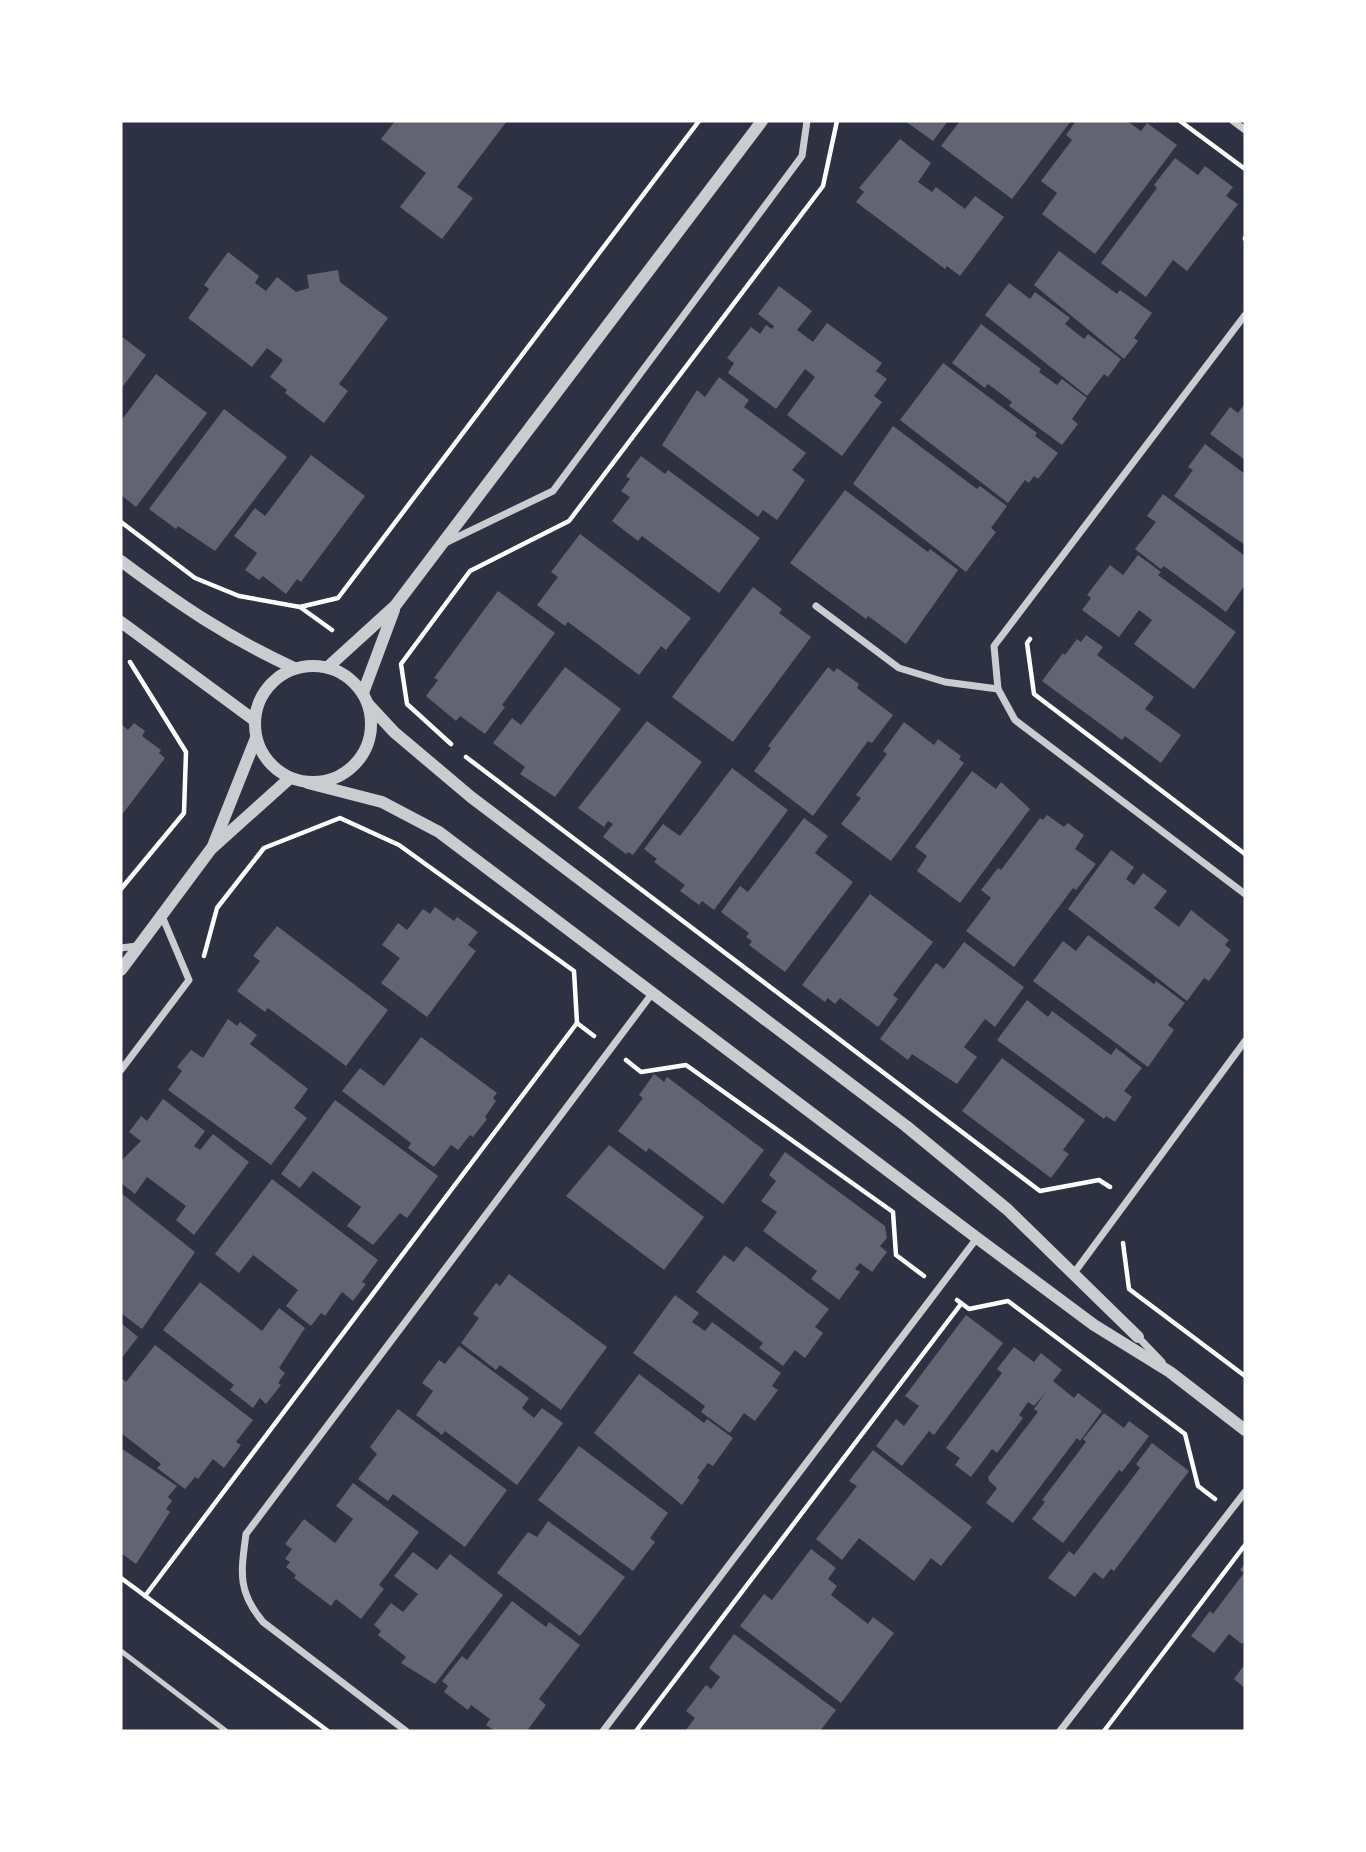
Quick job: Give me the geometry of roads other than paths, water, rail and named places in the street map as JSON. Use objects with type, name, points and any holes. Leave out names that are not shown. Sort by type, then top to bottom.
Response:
[{"type":"street","points":[[328,667],[396,606],[762,121]]},
{"type":"street","points":[[441,545],[553,491],[802,156],[807,121]]},
{"type":"street","points":[[1233,121],[1245,130]]},
{"type":"street","points":[[1245,315],[993,646],[999,689],[1015,720],[1245,894]]},
{"type":"street","points":[[121,561],[200,619],[237,642],[294,668],[328,667],[348,677],[394,732],[471,797],[905,1126],[1009,1210],[1139,1337],[1170,1372]]},
{"type":"street","points":[[309,783],[328,781],[345,773],[359,759],[370,733],[365,699],[375,661],[396,606]]},
{"type":"street","points":[[816,606],[899,668],[945,682],[999,689]]},
{"type":"street","points":[[121,622],[254,720]]},
{"type":"street","points":[[294,668],[267,688],[254,720],[256,738],[268,761],[290,778],[382,802],[439,832],[651,995],[1094,1325],[1170,1372],[1245,1430]]},
{"type":"street","points":[[211,849],[256,738]]},
{"type":"street","points":[[121,970],[211,849],[290,778]]},
{"type":"street","points":[[121,1070],[189,980],[162,915]]},
{"type":"street","points":[[121,948],[139,946]]},
{"type":"street","points":[[406,1731],[263,1622],[247,1603],[242,1568],[246,1534],[651,995]]},
{"type":"street","points":[[1074,1273],[1245,1041]]},
{"type":"street","points":[[603,1731],[977,1238]]},
{"type":"street","points":[[1060,1731],[1245,1492]]},
{"type":"lane","points":[[121,1651],[226,1731]]}]
